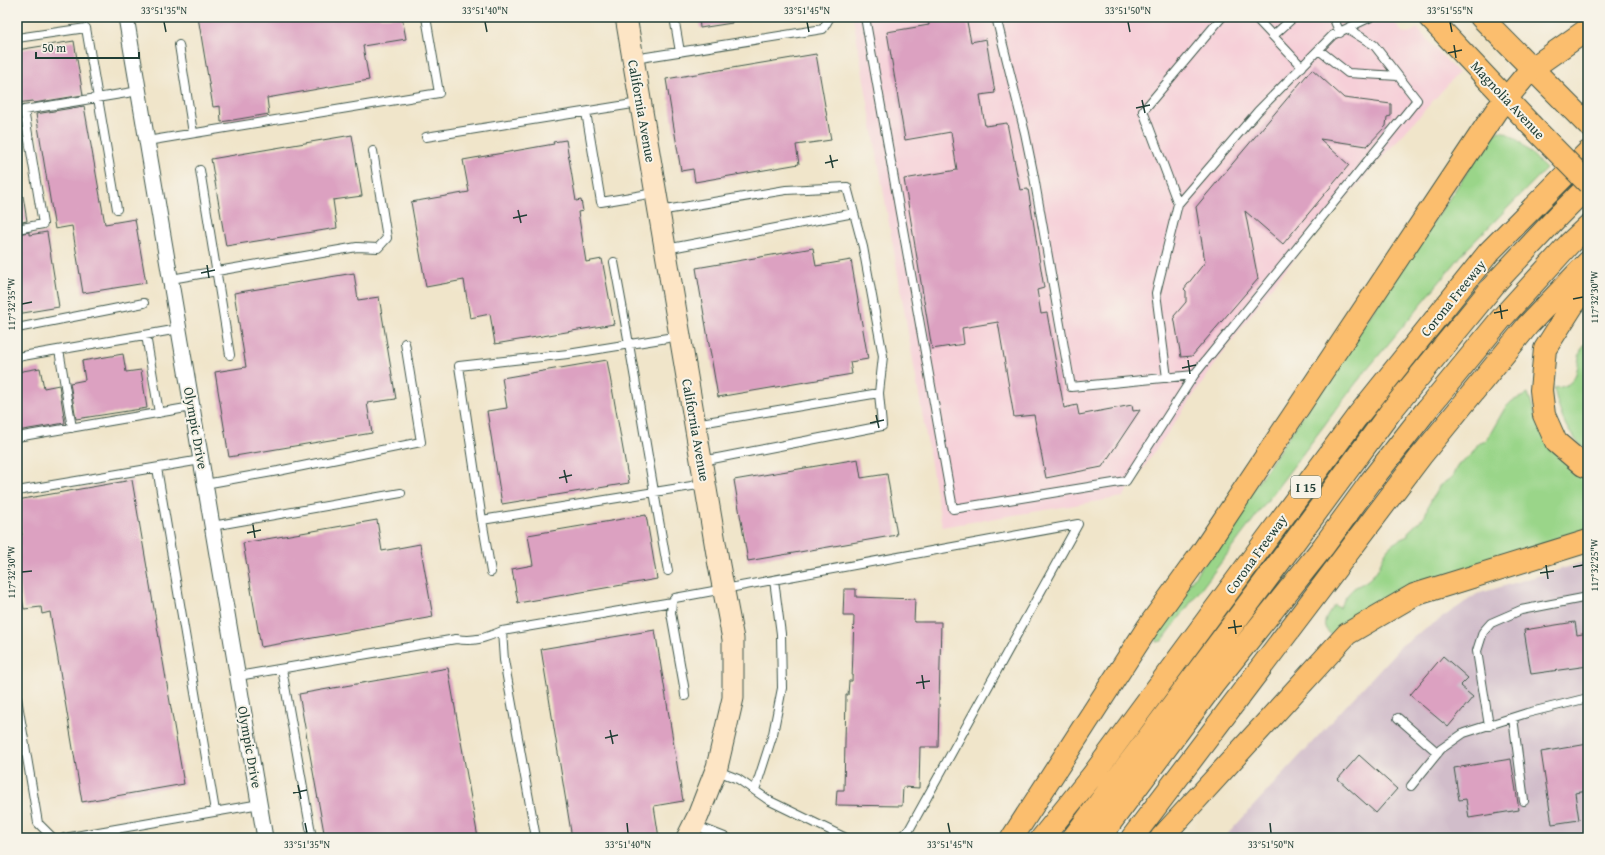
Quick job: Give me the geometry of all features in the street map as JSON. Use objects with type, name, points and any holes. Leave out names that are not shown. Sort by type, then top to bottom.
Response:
[{"type":"main road","name":"California Avenue","points":[[626,17],[701,462],[733,639],[732,698],[716,770],[690,831]]},
{"type":"main road","name":"Magnolia Avenue","points":[[1429,17],[1588,183]]},
{"type":"main road","points":[[1481,17],[1588,125]]},
{"type":"main road","points":[[1012,838],[1148,627],[1208,544],[1496,111],[1531,69],[1588,29]]},
{"type":"main road","name":"Corona Freeway","points":[[1042,838],[1097,770],[1356,418],[1489,252],[1588,152]]},
{"type":"main road","points":[[1074,838],[1391,411],[1498,280],[1588,186]]},
{"type":"main road","points":[[1099,838],[1213,685],[1323,547],[1371,481],[1428,408],[1501,318],[1570,243],[1588,226]]},
{"type":"main road","points":[[1132,838],[1421,456],[1528,325],[1588,262]]},
{"type":"main road","points":[[1588,287],[1573,304],[1545,349],[1541,390],[1544,415],[1556,442],[1588,467]]},
{"type":"main road","points":[[1161,838],[1348,634],[1414,595],[1588,541]]},
{"type":"street","name":"Olympic Drive","points":[[126,17],[265,838]]},
{"type":"lane","points":[[147,141],[439,93],[426,17]]},
{"type":"lane","points":[[674,17],[680,52]]},
{"type":"lane","points":[[633,60],[823,29],[830,17]]},
{"type":"lane","points":[[865,17],[953,509],[1126,481],[1194,376],[1417,100],[1374,45],[1344,31],[1332,17]]},
{"type":"lane","points":[[996,17],[1028,148],[1071,387],[1194,376]]},
{"type":"lane","points":[[1178,204],[1143,111],[1222,17]]},
{"type":"lane","points":[[1255,17],[1302,67]]},
{"type":"lane","points":[[1273,36],[1294,17]]},
{"type":"lane","points":[[1167,378],[1156,293],[1178,204],[1258,111],[1333,35],[1371,17]]},
{"type":"lane","points":[[17,38],[86,28],[117,209]]},
{"type":"lane","points":[[178,45],[193,133]]},
{"type":"lane","points":[[1319,50],[1348,73],[1398,76]]},
{"type":"lane","points":[[17,229],[43,224],[21,110],[139,91]]},
{"type":"lane","points":[[426,137],[640,103]]},
{"type":"lane","points":[[586,112],[601,202],[657,202],[786,190],[847,187],[863,247],[883,356],[879,393],[882,426],[701,462]]},
{"type":"lane","points":[[170,279],[357,247],[378,248],[387,238],[373,151]]},
{"type":"lane","points":[[200,170],[215,271],[230,355]]},
{"type":"lane","points":[[665,250],[854,213]]},
{"type":"lane","points":[[614,262],[630,344],[653,493],[668,572]]},
{"type":"lane","points":[[17,328],[144,303]]},
{"type":"lane","points":[[17,357],[179,329]]},
{"type":"lane","points":[[146,335],[159,413]]},
{"type":"lane","points":[[491,572],[459,366],[568,354],[680,336]]},
{"type":"lane","points":[[205,484],[278,471],[420,442],[404,343]]},
{"type":"lane","points":[[59,350],[72,428]]},
{"type":"lane","points":[[695,424],[879,393]]},
{"type":"lane","points":[[17,437],[192,407]]},
{"type":"lane","points":[[17,491],[201,460]]},
{"type":"lane","points":[[156,468],[215,811]]},
{"type":"lane","points":[[482,520],[705,484]]},
{"type":"lane","points":[[212,526],[401,493]]},
{"type":"lane","points":[[238,676],[456,639],[466,641],[482,639],[502,631],[672,602],[675,598],[1078,524],[909,830],[899,838]]},
{"type":"lane","points":[[755,790],[773,734],[782,688],[781,634],[774,580]]},
{"type":"lane","points":[[1489,726],[1477,651],[1483,632],[1491,623],[1521,610],[1588,597]]},
{"type":"lane","points":[[672,602],[671,613],[685,696]]},
{"type":"lane","points":[[502,631],[504,660],[536,838]]},
{"type":"lane","points":[[282,669],[312,838]]},
{"type":"lane","points":[[17,698],[38,823],[53,838]]},
{"type":"lane","points":[[1411,786],[1438,753],[1464,733],[1588,698]]},
{"type":"lane","points":[[1398,718],[1438,753]]},
{"type":"lane","points":[[1513,718],[1524,801]]},
{"type":"lane","points":[[716,770],[738,779],[770,801],[846,838]]},
{"type":"lane","points":[[64,838],[260,804]]},
{"type":"lane","points":[[690,831],[727,838]]},
{"type":"shaded area","points":[[853,17],[1390,17],[1403,33],[1412,32],[1417,28],[1458,73],[1327,219],[1268,291],[1123,497],[942,527]]},
{"type":"shaded area","points":[[1588,561],[1588,838],[1224,838],[1402,645],[1477,594]]},
{"type":"green space","points":[[1499,131],[1505,132],[1512,136],[1531,152],[1546,169],[1465,251],[1356,383],[1162,641],[1156,642],[1155,635],[1492,135]]},
{"type":"green space","points":[[1588,342],[1588,450],[1580,445],[1569,431],[1558,406],[1554,388],[1565,386],[1572,381],[1577,368],[1580,353],[1583,346]]},
{"type":"green space","points":[[1528,394],[1540,428],[1588,476],[1588,531],[1422,584],[1384,600],[1366,610],[1334,636],[1329,633],[1326,629],[1325,621],[1335,605],[1339,608],[1354,588],[1374,574],[1388,548],[1397,541],[1408,536],[1408,532],[1425,516],[1428,506],[1439,486],[1452,477],[1458,464],[1471,455],[1478,444],[1486,441],[1505,408],[1512,401]]},
{"type":"building","points":[[198,17],[402,17],[406,39],[363,46],[369,80],[267,98],[269,114],[221,122],[220,106],[213,107]]},
{"type":"building","points":[[699,17],[731,17],[732,23],[700,28]]},
{"type":"building","points":[[928,17],[966,17],[971,42],[986,39],[995,93],[980,95],[985,126],[1007,123],[1020,190],[1028,189],[1044,288],[1037,290],[1041,314],[1047,313],[1064,408],[1077,405],[1079,415],[1132,405],[1133,411],[1140,410],[1102,467],[1046,478],[1034,415],[1014,417],[998,322],[962,328],[964,344],[932,349],[904,179],[957,170],[951,132],[905,140],[887,32],[929,25]]},
{"type":"building","points":[[74,41],[83,95],[34,103],[33,101],[17,103],[17,50]]},
{"type":"building","points":[[816,54],[831,140],[796,145],[799,164],[695,182],[693,169],[681,171],[666,79]]},
{"type":"building","points":[[1312,69],[1344,98],[1391,104],[1391,116],[1387,117],[1386,126],[1367,146],[1320,139],[1349,165],[1283,244],[1245,211],[1258,279],[1192,356],[1181,357],[1174,316],[1186,302],[1186,291],[1184,289],[1205,262],[1196,207]]},
{"type":"building","points":[[84,106],[105,224],[135,219],[146,283],[83,293],[72,226],[55,229],[36,114]]},
{"type":"building","points":[[352,135],[362,196],[333,200],[337,228],[226,246],[211,159]]},
{"type":"building","points":[[566,140],[576,201],[581,200],[583,211],[578,212],[586,262],[602,259],[614,324],[495,344],[490,314],[470,318],[464,280],[426,287],[411,202],[469,192],[463,160],[554,144],[553,142]]},
{"type":"building","points":[[23,196],[27,221],[17,223],[17,197]]},
{"type":"building","points":[[29,232],[29,235],[47,232],[59,307],[17,314],[17,234]]},
{"type":"building","points":[[813,248],[816,266],[851,260],[868,359],[850,362],[852,374],[718,397],[696,268]]},
{"type":"building","points":[[354,273],[358,300],[379,297],[396,399],[367,403],[372,433],[229,457],[215,372],[246,367],[234,293]]},
{"type":"building","points":[[123,354],[126,372],[141,370],[147,408],[76,419],[70,383],[85,380],[82,361]]},
{"type":"building","points":[[607,360],[629,483],[502,504],[487,411],[507,408],[502,378]]},
{"type":"building","points":[[40,368],[44,388],[59,385],[65,423],[17,431],[17,372]]},
{"type":"building","points":[[858,459],[861,478],[887,474],[897,535],[748,561],[734,480]]},
{"type":"building","points":[[132,480],[184,784],[82,802],[50,612],[42,614],[41,607],[24,609],[17,568],[17,536],[22,535],[17,500]]},
{"type":"building","points":[[646,515],[657,579],[518,603],[512,569],[533,565],[528,535]]},
{"type":"building","points":[[377,520],[382,551],[420,544],[433,617],[261,647],[243,543]]},
{"type":"building","points":[[844,589],[856,589],[856,597],[915,599],[914,622],[941,622],[938,747],[920,747],[919,788],[903,787],[902,806],[836,805],[837,790],[844,790],[846,695],[848,695],[849,681],[852,681],[854,616],[843,616]]},
{"type":"building","points":[[1575,622],[1577,635],[1588,633],[1588,666],[1531,674],[1524,630]]},
{"type":"building","points":[[655,630],[683,801],[654,806],[659,838],[572,838],[541,649]]},
{"type":"building","points":[[1443,656],[1468,678],[1460,686],[1473,697],[1448,727],[1410,695]]},
{"type":"building","points":[[448,668],[478,838],[325,838],[299,694]]},
{"type":"building","points":[[1588,744],[1588,791],[1575,793],[1579,820],[1552,824],[1541,752]]},
{"type":"building","points":[[1359,755],[1397,789],[1376,813],[1338,779]]},
{"type":"building","points":[[1511,759],[1519,810],[1469,818],[1466,799],[1459,800],[1454,768]]}]
